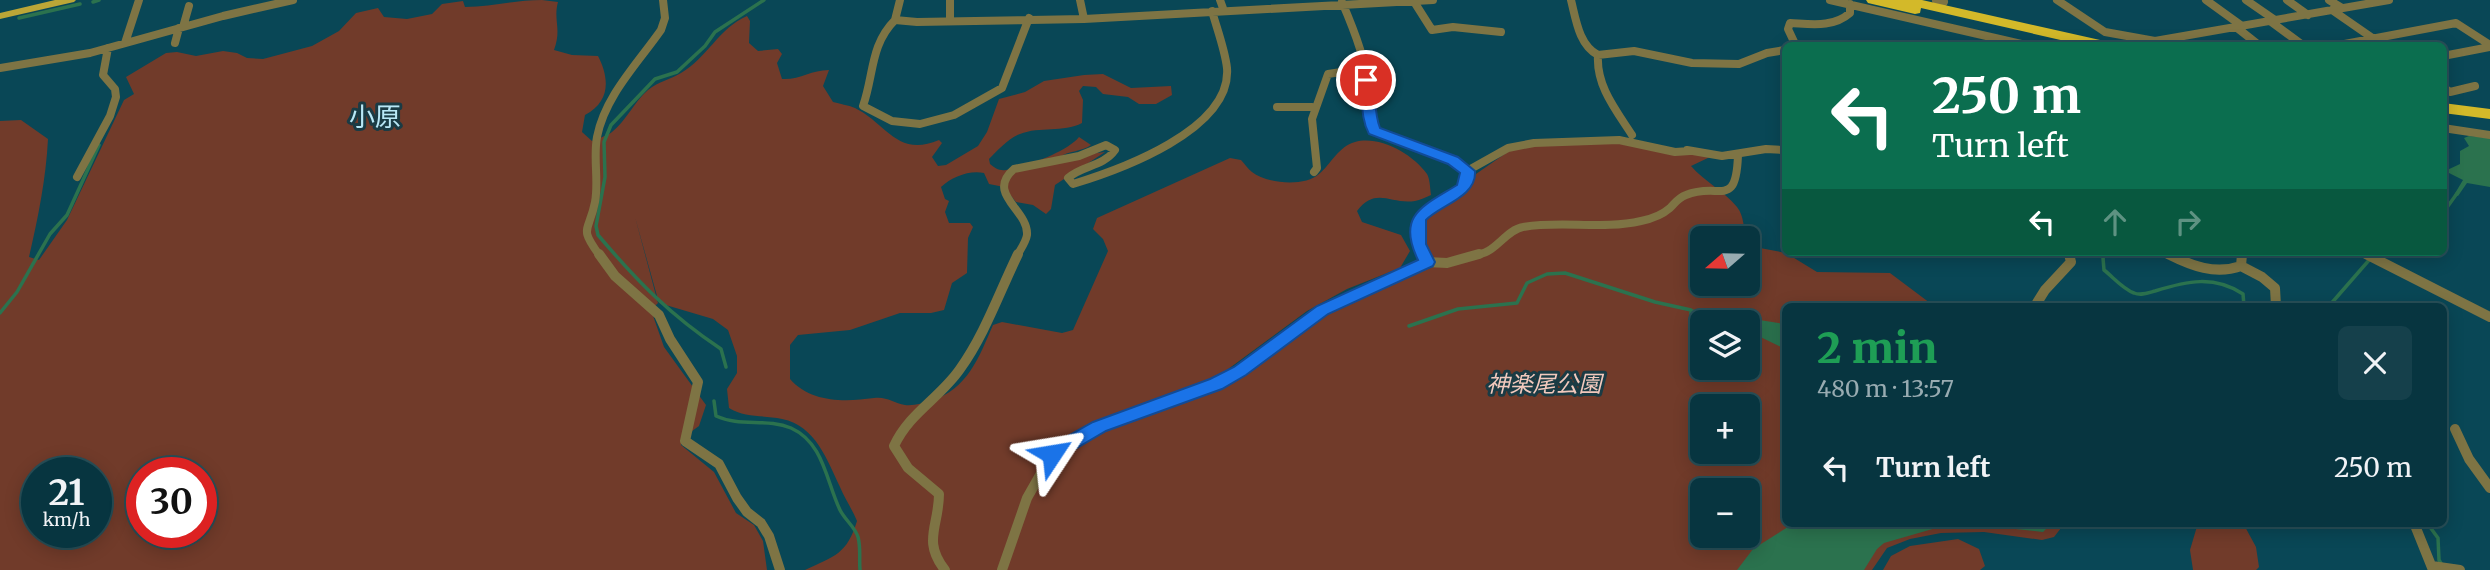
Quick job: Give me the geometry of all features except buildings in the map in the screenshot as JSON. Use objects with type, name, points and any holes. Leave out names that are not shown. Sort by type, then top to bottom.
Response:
[{"type":"highway","points":[[1873,0],[2055,42]]},
{"type":"highway","points":[[1903,0],[2106,38]]},
{"type":"highway","points":[[2447,101],[2490,106]]},
{"type":"highway","points":[[2447,109],[2490,114]]},
{"type":"main road","points":[[0,16],[70,0]]},
{"type":"street","points":[[125,43],[139,0]]},
{"type":"street","points":[[0,68],[108,48],[293,0]]},
{"type":"street","points":[[663,0],[665,18],[661,30],[606,107],[597,138],[595,202],[586,228],[587,238],[615,276],[659,314],[670,340],[698,382],[694,409],[684,432],[685,441],[719,464],[737,498],[747,512],[761,523],[769,536],[780,570]]},
{"type":"street","points":[[900,0],[895,20],[887,28],[873,55],[871,83],[863,106],[892,121],[920,124],[954,115],[1002,88],[1029,18]]},
{"type":"street","points":[[950,0],[950,20]]},
{"type":"street","points":[[1080,0],[1084,19]]},
{"type":"street","points":[[1220,0],[1224,11]]},
{"type":"street","points":[[895,20],[1084,19],[1342,2],[1433,0]]},
{"type":"street","points":[[1571,0],[1578,28],[1589,50],[1598,55],[1634,51],[1692,63],[1739,64],[1767,53],[1782,50]]},
{"type":"street","points":[[1830,0],[2013,42]]},
{"type":"street","points":[[2057,0],[2106,38],[2155,41],[2389,0]]},
{"type":"street","points":[[2206,0],[2256,42]]},
{"type":"street","points":[[2246,0],[2299,42]]},
{"type":"street","points":[[2287,0],[2308,15]]},
{"type":"street","points":[[2329,0],[2342,9]]},
{"type":"street","points":[[1413,1],[1432,30],[1453,27],[1501,32]]},
{"type":"street","points":[[1342,2],[1357,36],[1370,99],[1368,115],[1374,131],[1453,160],[1467,171],[1468,178],[1462,188],[1423,213],[1418,220],[1418,244],[1427,262]]},
{"type":"street","points":[[1794,42],[1788,29],[1790,23],[1825,24],[1838,21],[1850,13],[1844,2]]},
{"type":"street","points":[[175,43],[190,6]]},
{"type":"street","points":[[2332,10],[2378,42]]},
{"type":"street","points":[[945,570],[933,552],[931,541],[941,505],[939,494],[912,475],[902,464],[894,446],[897,437],[913,417],[960,371],[1023,246],[1027,235],[1026,227],[1005,191],[1003,181],[1006,174],[1035,164],[1079,156],[1106,145],[1115,150],[1103,163],[1072,173],[1068,178],[1073,184],[1151,153],[1192,132],[1215,107],[1226,77],[1227,69],[1212,11]]},
{"type":"street","points":[[2354,42],[2456,23],[2490,46]]},
{"type":"street","points":[[2447,55],[2490,46]]},
{"type":"street","points":[[77,177],[114,108],[115,86],[113,81],[103,75],[108,48]]},
{"type":"street","points":[[1598,55],[1601,81],[1632,135]]},
{"type":"street","points":[[1314,172],[1317,168],[1310,131],[1312,107],[1328,74],[1348,71],[1363,62]]},
{"type":"street","points":[[2447,90],[2450,92],[2475,86]]},
{"type":"street","points":[[1278,107],[1312,107]]},
{"type":"street","points":[[2447,129],[2490,135]]},
{"type":"street","points":[[1593,133],[1632,135],[1690,151],[1722,156],[1766,149],[1782,150]]},
{"type":"street","points":[[1467,171],[1508,148],[1534,143],[1619,139],[1675,152],[1690,151]]},
{"type":"street","points":[[1002,570],[1027,498],[1052,454],[1099,427],[1216,384],[1240,371],[1322,310],[1427,262],[1447,263],[1487,252],[1520,227],[1617,225],[1657,216],[1689,193],[1732,187],[1737,178],[1738,155]]},
{"type":"street","points":[[2037,303],[2071,262],[2070,256]]},
{"type":"street","points":[[2171,256],[2204,269],[2242,266],[2275,288],[2276,303]]},
{"type":"street","points":[[2242,256],[2242,266]]},
{"type":"street","points":[[2370,256],[2490,317]]},
{"type":"street","points":[[2455,429],[2469,459],[2490,488]]},
{"type":"street","points":[[2416,527],[2433,568],[2460,570]]},
{"type":"green space","name":"神楽尾公園","points":[[532,0],[558,2],[554,50],[572,55],[598,56],[605,73],[603,97],[593,110],[585,115],[582,132],[592,141],[612,132],[648,90],[690,67],[729,28],[747,16],[750,21],[749,43],[758,51],[778,49],[782,54],[777,63],[782,79],[829,70],[823,86],[833,102],[866,114],[902,142],[913,145],[939,140],[942,143],[932,157],[938,166],[946,165],[978,146],[987,132],[999,99],[1025,92],[1044,81],[1103,74],[1131,88],[1171,86],[1172,95],[1156,104],[1139,104],[1128,97],[1103,94],[1096,87],[1083,86],[1079,91],[1083,100],[1082,123],[1067,128],[1020,134],[989,159],[995,168],[1006,170],[1056,153],[1079,137],[1091,145],[1058,158],[1105,152],[1055,185],[1051,209],[1046,214],[1033,205],[1016,202],[1004,187],[989,184],[984,173],[961,175],[941,187],[945,199],[949,201],[945,212],[949,223],[970,223],[973,227],[968,238],[967,273],[952,283],[944,310],[931,313],[900,313],[850,330],[798,335],[790,345],[790,379],[798,387],[818,397],[840,400],[882,398],[908,405],[931,401],[944,396],[963,380],[977,360],[993,325],[1002,322],[1062,333],[1073,330],[1108,251],[1103,239],[1093,229],[1097,218],[1230,158],[1241,160],[1251,171],[1267,179],[1305,181],[1324,170],[1349,144],[1374,141],[1395,148],[1421,167],[1427,174],[1431,195],[1406,202],[1384,198],[1371,199],[1357,211],[1362,222],[1401,235],[1410,251],[1400,268],[1347,289],[1307,311],[1216,378],[1219,388],[1264,358],[1306,324],[1336,306],[1385,283],[1434,267],[1436,259],[1427,253],[1423,244],[1422,223],[1428,215],[1460,196],[1476,174],[1509,151],[1530,146],[1609,140],[1710,157],[1691,166],[1737,207],[1744,226],[1690,226],[1690,296],[1760,296],[1760,248],[1782,252],[1782,256],[1791,256],[1817,272],[1890,273],[1930,303],[1782,303],[1782,527],[2062,527],[2054,537],[2042,540],[1984,532],[1941,533],[1910,539],[1887,548],[1872,570],[805,570],[838,553],[849,541],[857,521],[825,455],[812,436],[794,423],[748,415],[729,408],[727,389],[737,373],[737,356],[728,330],[713,319],[659,303],[635,217],[658,303],[651,310],[664,347],[706,405],[699,426],[681,439],[681,445],[714,472],[736,513],[754,525],[763,541],[767,570],[0,570],[0,121],[21,120],[48,139],[41,198],[29,257],[39,260],[67,220],[124,100],[134,94],[126,77],[166,53],[196,56],[223,51],[247,58],[263,59],[312,46],[339,31],[356,13],[378,8],[384,17],[407,19],[432,14],[442,4],[463,1],[465,7]]},
{"type":"green space","points":[[2197,527],[2245,527],[2256,547],[2259,567],[2256,570],[2193,570],[2190,550]]},
{"type":"green space","points":[[1958,539],[1979,549],[1985,566],[1980,570],[1883,570],[1891,556],[1910,546]]},
{"type":"shaded area","points":[[2464,138],[2490,138],[2490,187],[2467,183],[2458,196],[2454,195],[2463,180],[2447,170],[2460,164],[2460,151],[2469,146]]},
{"type":"shaded area","points":[[1760,320],[1782,324],[1782,348],[1760,337]]},
{"type":"shaded area","points":[[1788,527],[1981,527],[1936,528],[1884,543],[1864,570],[1737,570],[1753,549],[1760,548],[1760,545]]},
{"type":"shaded area","points":[[1997,527],[2048,527],[2043,532]]},
{"type":"waterway","points":[[93,2],[99,0]]},
{"type":"waterway","points":[[726,367],[721,349],[655,296],[598,235],[596,226],[605,177],[604,142],[611,125],[655,79],[677,72],[705,46],[715,32],[764,0]]},
{"type":"waterway","points":[[19,18],[80,4]]},
{"type":"waterway","points":[[0,313],[17,292],[50,234],[67,215],[99,145]]},
{"type":"waterway","points":[[2447,207],[2458,192]]},
{"type":"waterway","points":[[2104,256],[2104,270],[2134,293],[2144,294],[2189,283],[2211,282],[2243,294],[2244,303]]},
{"type":"waterway","points":[[2332,303],[2370,259]]},
{"type":"waterway","points":[[1409,326],[1458,309],[1517,303],[1527,283],[1547,274],[1565,273],[1655,302],[1691,310]]},
{"type":"waterway","points":[[714,401],[716,416],[734,421],[782,425],[791,428],[811,443],[823,464],[840,510],[858,537],[860,570]]},
{"type":"waterway","points":[[2430,527],[2438,538],[2439,560],[2442,565]]},
{"type":"district","name":"小原","points":[[375,116]]},
{"type":"route","points":[[1052,454],[1099,427],[1216,384],[1240,371],[1322,310],[1427,262],[1418,244],[1418,220],[1423,213],[1451,198],[1462,188],[1468,178],[1467,171],[1453,160],[1374,131],[1369,123],[1370,99],[1366,80]]}]
